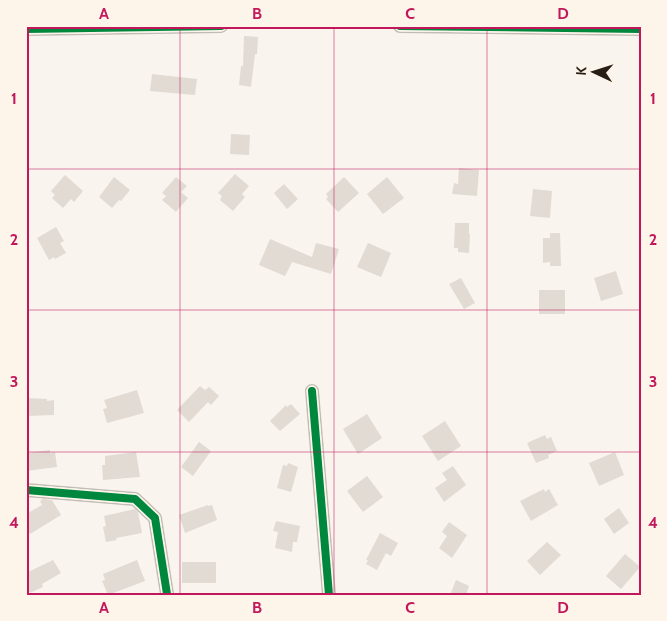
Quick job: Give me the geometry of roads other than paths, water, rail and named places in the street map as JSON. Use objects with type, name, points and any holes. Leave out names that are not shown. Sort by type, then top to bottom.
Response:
[{"type":"street","points":[[26,29],[221,26]]},
{"type":"street","points":[[400,26],[641,29]]},
{"type":"street","points":[[312,391],[329,595]]},
{"type":"street","points":[[26,490],[135,499],[155,518],[167,594]]}]
